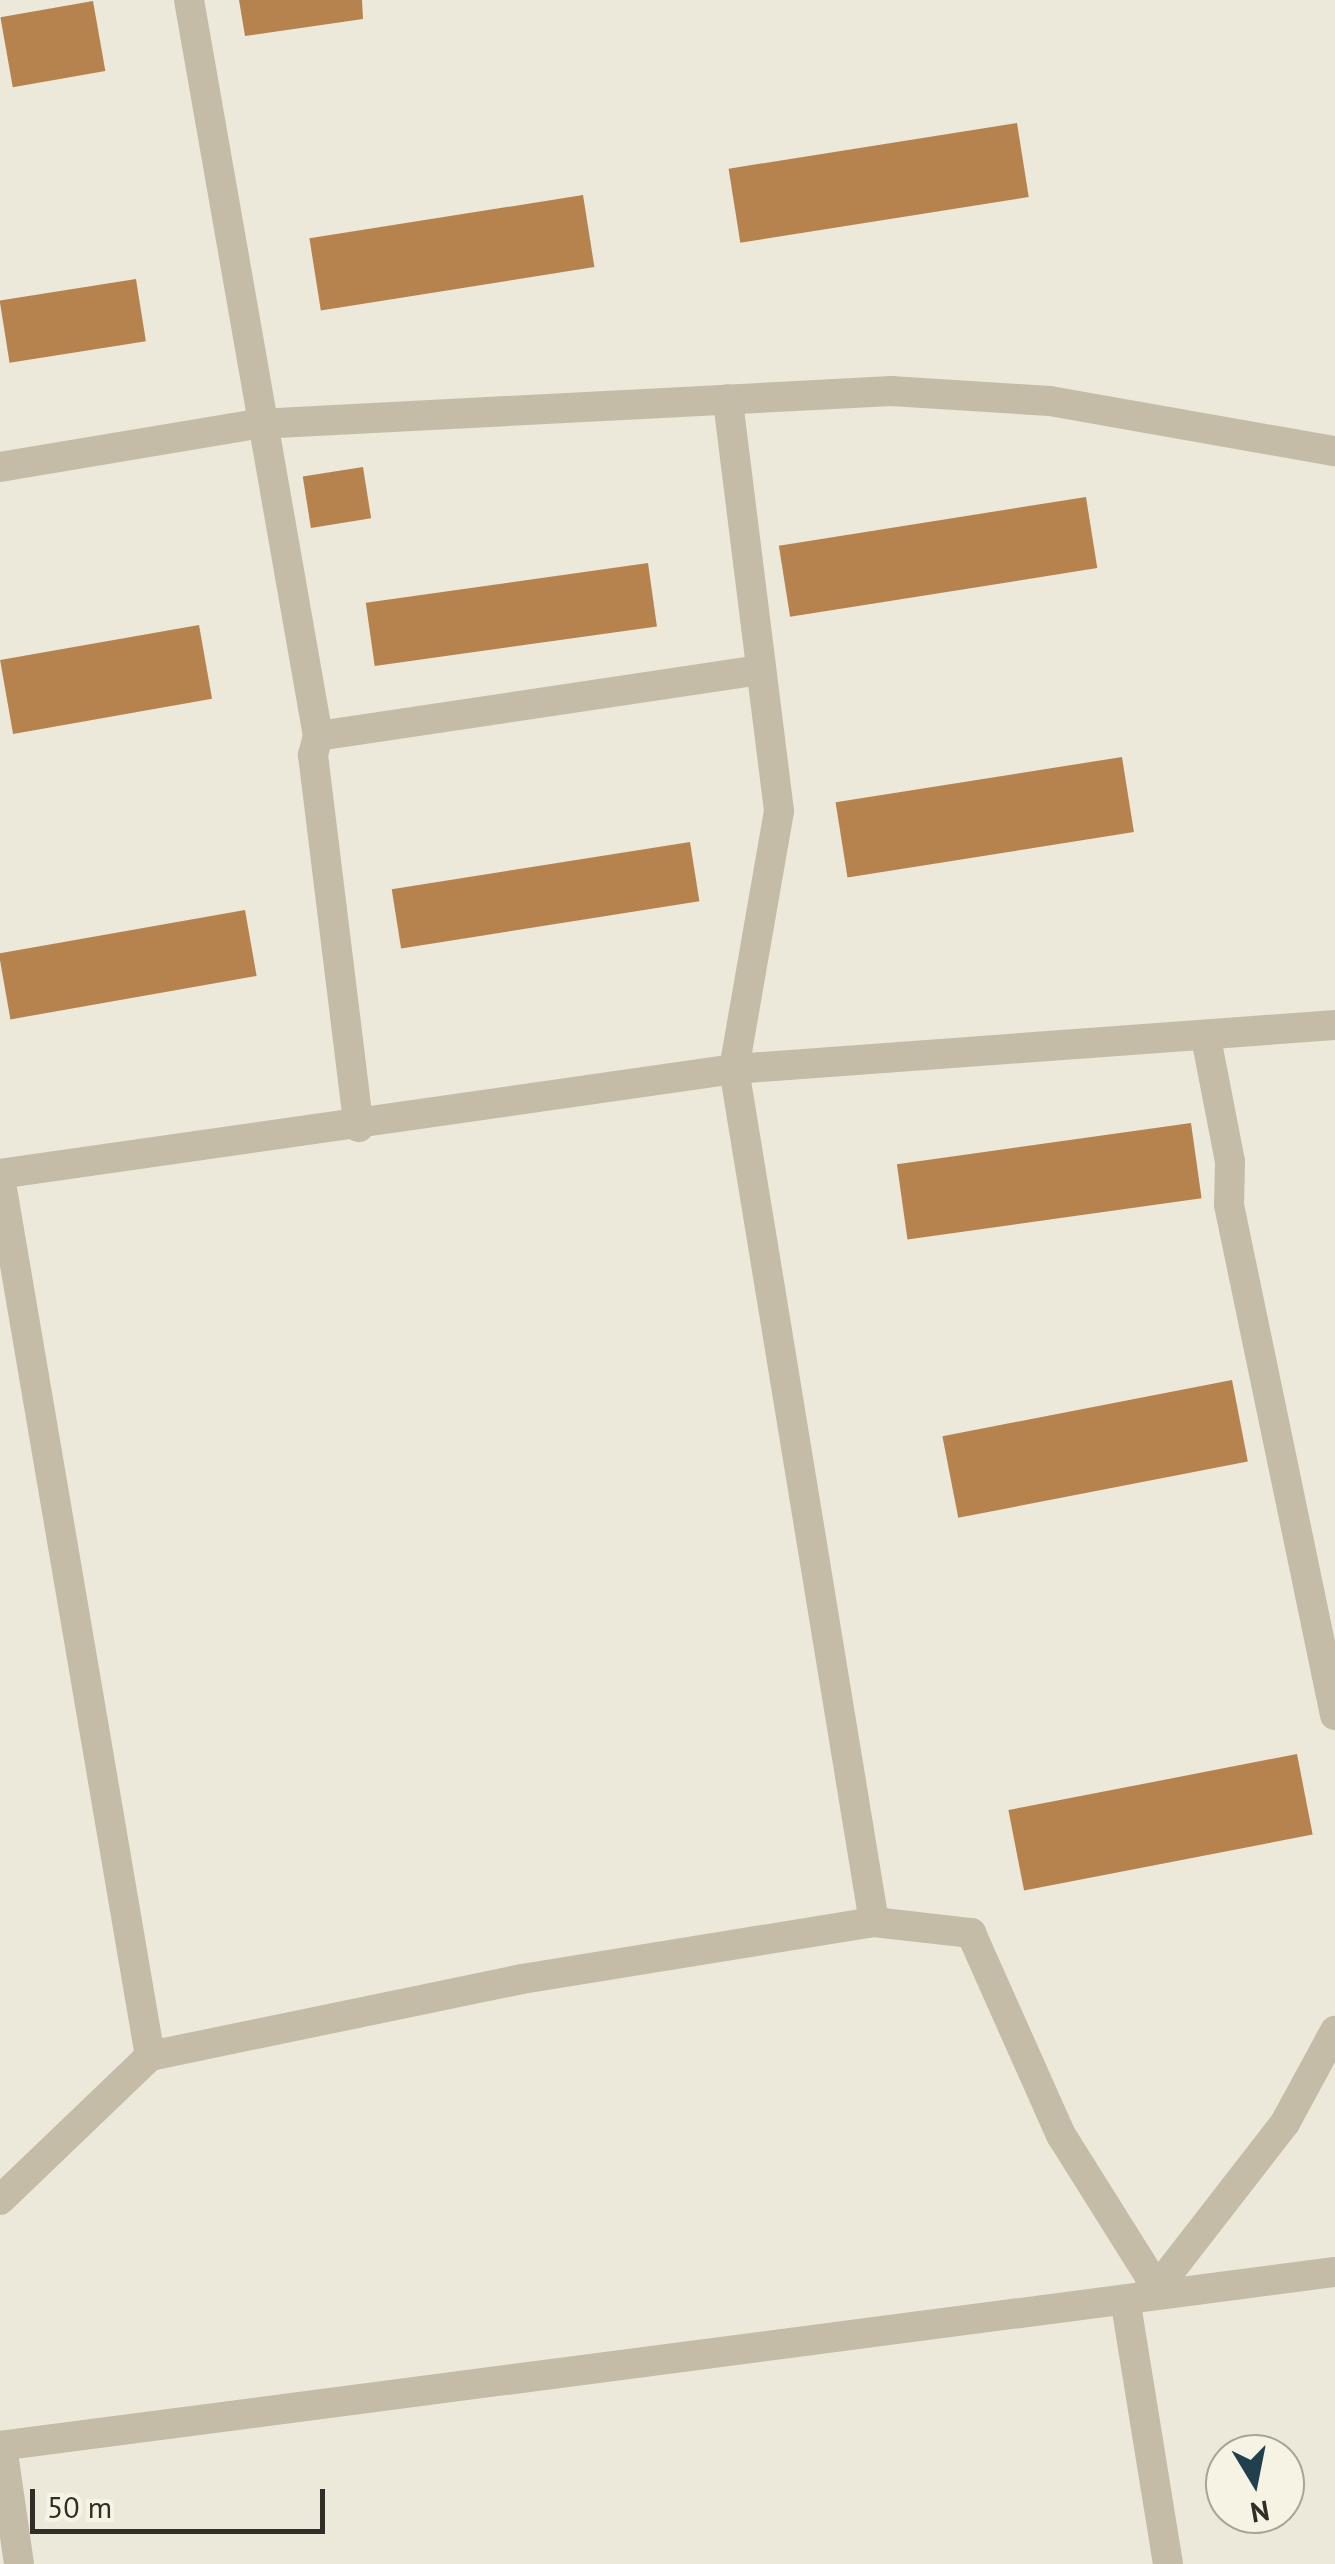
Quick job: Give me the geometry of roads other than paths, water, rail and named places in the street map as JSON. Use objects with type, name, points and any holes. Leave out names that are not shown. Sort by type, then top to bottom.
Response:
[{"type":"street","points":[[189,0],[258,424],[318,736],[313,755],[359,1127]]},
{"type":"street","points":[[0,467],[258,424],[891,392],[1050,401],[1335,451]]},
{"type":"street","points":[[728,399],[779,811],[734,1068],[874,1922]]},
{"type":"street","points":[[318,736],[760,670]]},
{"type":"street","points":[[150,2056],[0,1176],[359,1127],[734,1068],[1206,1038],[1335,1025]]},
{"type":"street","points":[[1206,1038],[1230,1162],[1229,1205],[1335,1715]]},
{"type":"street","points":[[0,2200],[150,2056],[522,1980],[874,1922],[971,1933],[1061,2136],[1157,2288]]},
{"type":"street","points":[[1126,2304],[1157,2288],[1285,2122],[1335,2031]]},
{"type":"street","points":[[19,2564],[1,2446],[563,2368],[1126,2304],[1335,2272]]},
{"type":"street","points":[[1126,2304],[1168,2564]]}]
